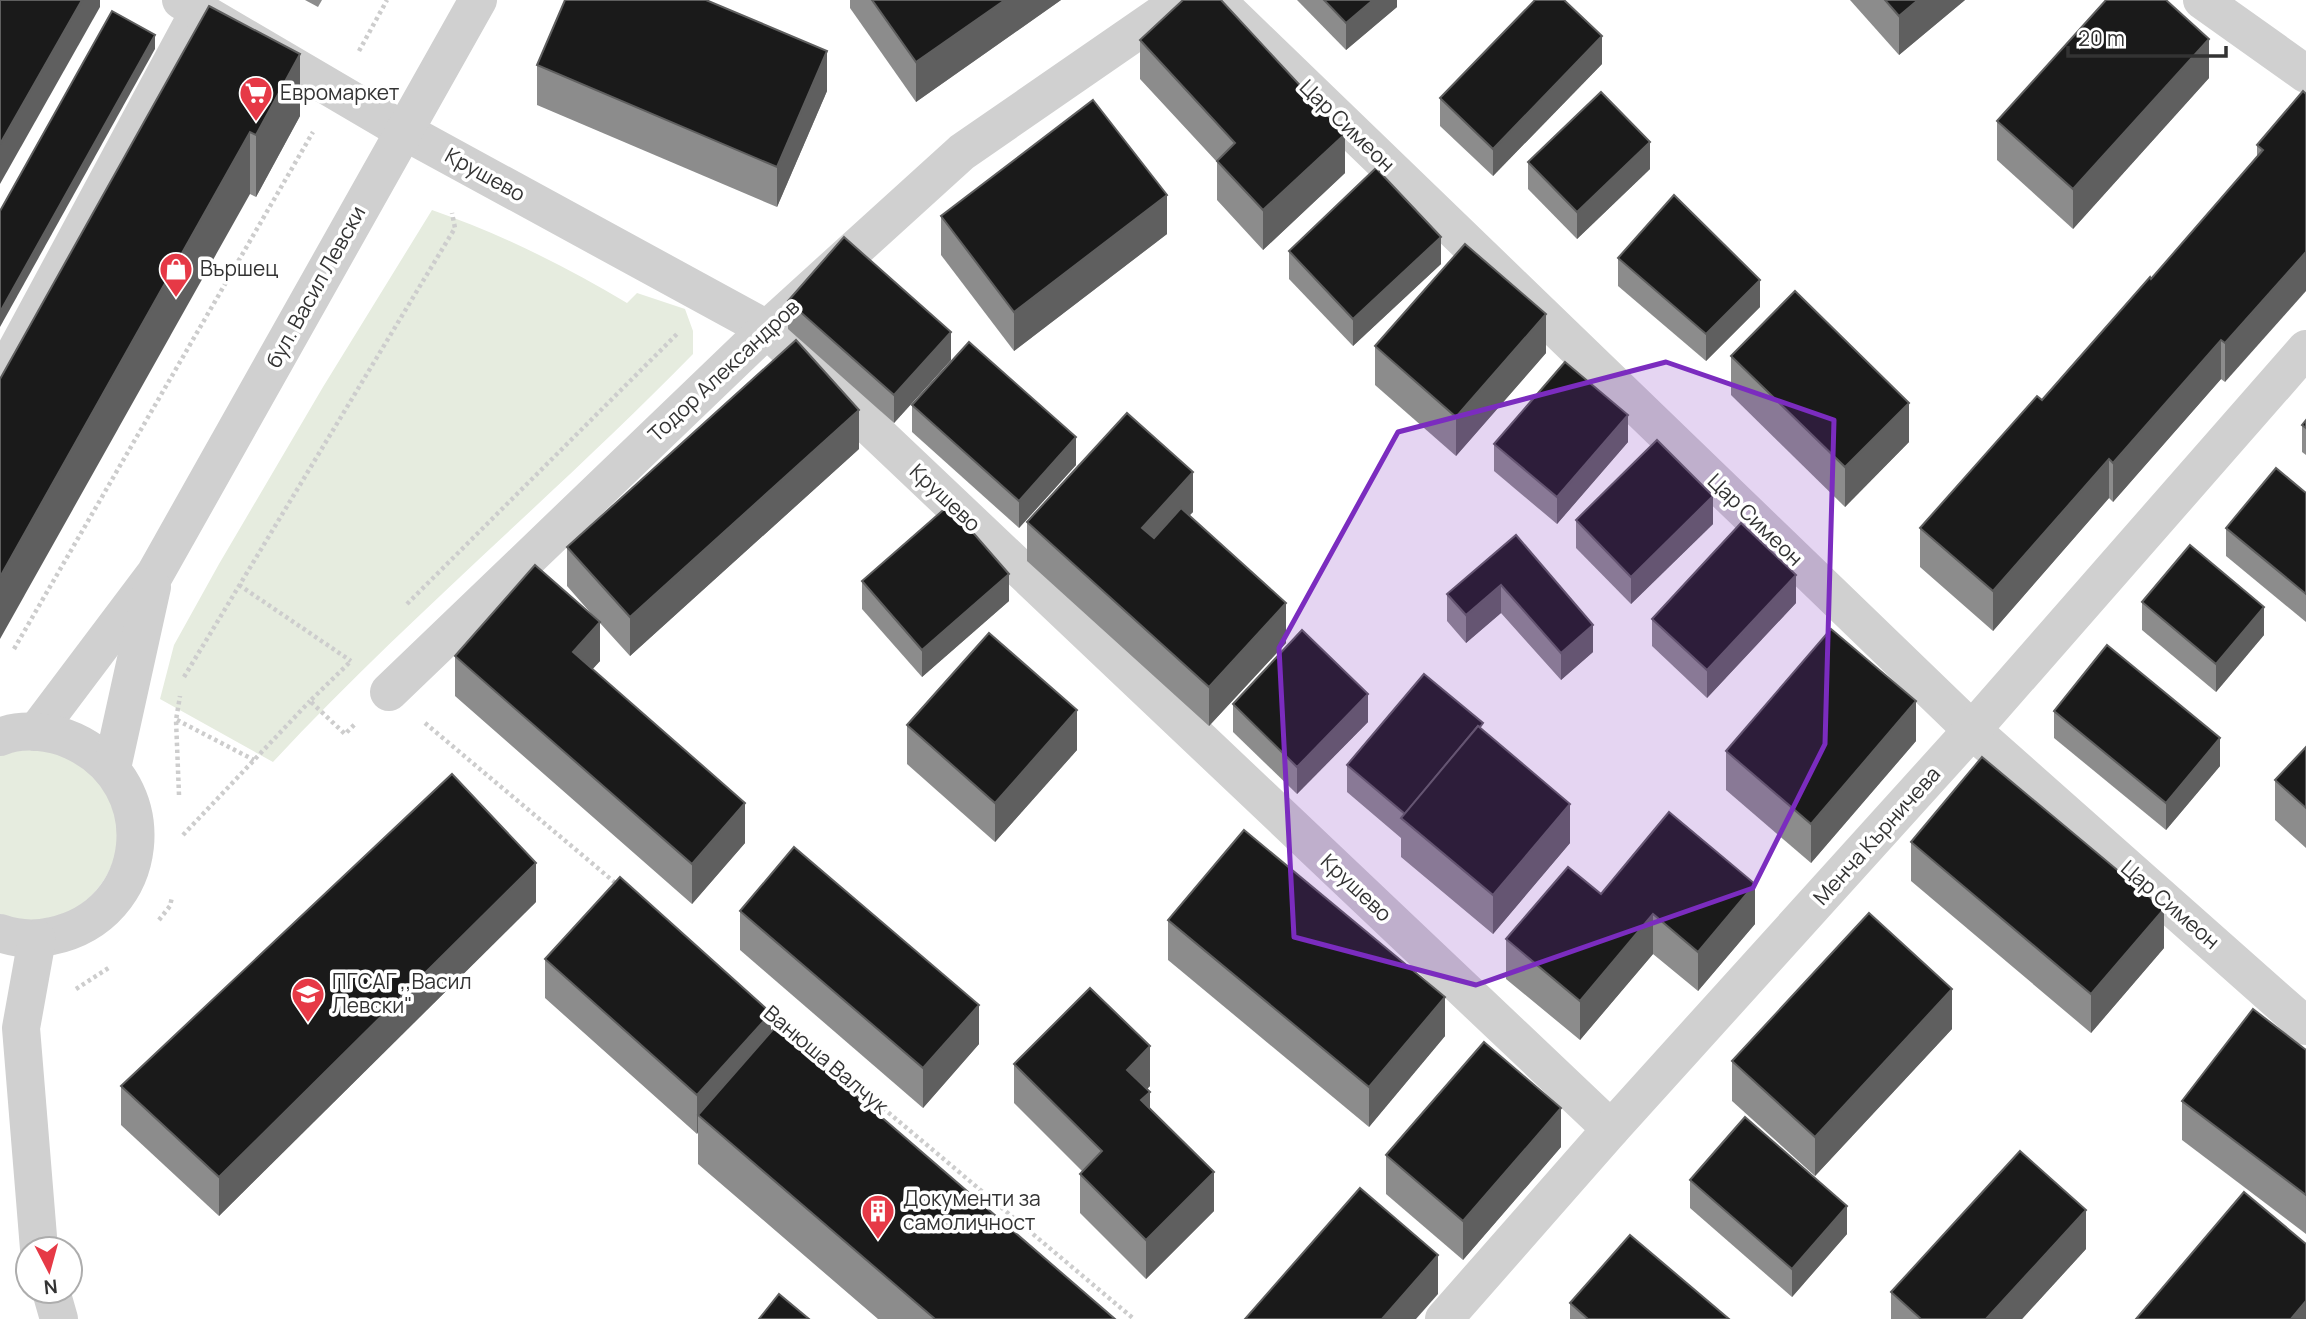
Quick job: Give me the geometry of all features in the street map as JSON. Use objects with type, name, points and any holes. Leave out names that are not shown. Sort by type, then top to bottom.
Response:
[{"type":"street","name":"бул. Васил Левски","points":[[18,735],[155,574],[478,0]]},
{"type":"street","name":"Тодор Александров","points":[[389,692],[767,329],[962,152],[1182,0]]},
{"type":"street","name":"Цар Симеон","points":[[1216,0],[1972,730],[2306,1026]]},
{"type":"street","points":[[2202,0],[2306,74]]},
{"type":"street","name":"Крушево","points":[[188,4],[404,131],[767,329],[1611,1129]]},
{"type":"street","name":"Менча Кърничева","points":[[1444,1319],[1611,1129],[1972,730],[2306,349]]},
{"type":"street","name":"бул. Васил Левски","points":[[112,768],[155,574]]},
{"type":"street","points":[[0,933],[10,937],[37,939],[70,932],[98,915],[120,891],[133,860],[136,828],[129,796],[112,768],[90,749],[64,737],[18,735]]},
{"type":"street","points":[[37,939],[21,1028],[38,1235]]},
{"type":"lane","points":[[0,368],[188,4]]},
{"type":"path","points":[[14,649],[387,0]]},
{"type":"path","points":[[182,683],[184,673],[455,228],[451,208]]},
{"type":"path","points":[[239,585],[351,661]]},
{"type":"path","points":[[389,692],[623,889]]},
{"type":"path","points":[[180,694],[176,720],[180,798]]},
{"type":"path","points":[[181,837],[310,701]]},
{"type":"path","points":[[176,720],[254,760]]},
{"type":"path","points":[[181,825],[181,844]]},
{"type":"path","points":[[170,906],[175,886]]},
{"type":"path","name":"Ванюша Валчук","points":[[762,1006],[1135,1319]]},
{"type":"highlighted area","points":[[1666,362],[1834,420],[1825,744],[1753,888],[1476,985],[1294,937],[1279,648],[1398,432]]},
{"type":"shaded area","points":[[432,210],[483,229],[532,252],[627,303],[637,293],[685,309],[693,331],[693,354],[375,658],[273,762],[160,699],[174,645],[323,387]]},
{"type":"shaded area","points":[[30,748],[66,756],[85,766],[105,788],[116,813],[118,839],[112,864],[99,887],[80,905],[55,917],[26,921],[0,914],[0,755]]},
{"type":"building","points":[[0,0],[82,0],[0,144]]},
{"type":"building","points":[[565,0],[706,0],[827,51],[777,167],[537,65]]},
{"type":"building","points":[[872,0],[1005,0],[916,62]]},
{"type":"building","points":[[1183,0],[1221,0],[1345,134],[1263,210],[1217,161],[1235,143],[1140,40]]},
{"type":"building","points":[[1324,0],[1373,0],[1346,23]]},
{"type":"building","points":[[1535,0],[1564,0],[1602,36],[1493,149],[1440,98]]},
{"type":"building","points":[[1885,0],[1918,0],[1899,16]]},
{"type":"building","points":[[2106,0],[2166,0],[2209,39],[2073,189],[1997,121]]},
{"type":"building","points":[[209,6],[300,54],[256,135],[250,132],[0,577],[0,379]]},
{"type":"building","points":[[112,11],[155,35],[0,312],[0,211]]},
{"type":"building","points":[[2303,91],[2306,94],[2306,252],[2225,343],[2221,340],[2113,463],[2109,459],[1993,591],[1920,528],[2037,396],[2042,400],[2150,277],[2151,279],[2263,150],[2257,145]]},
{"type":"building","points":[[1601,92],[1650,142],[1577,212],[1528,162]]},
{"type":"building","points":[[1093,100],[1167,195],[1014,312],[941,216]]},
{"type":"building","points":[[1376,168],[1441,237],[1353,319],[1289,251]]},
{"type":"building","points":[[1674,195],[1760,280],[1706,334],[1618,258]]},
{"type":"building","points":[[844,237],[951,332],[894,395],[788,301]]},
{"type":"building","points":[[1465,244],[1546,314],[1456,417],[1375,346]]},
{"type":"building","points":[[1795,291],[1909,403],[1845,467],[1731,356]]},
{"type":"building","points":[[796,340],[859,410],[630,617],[567,547]]},
{"type":"building","points":[[969,342],[1076,437],[1019,501],[912,405]]},
{"type":"building","points":[[1565,362],[1628,415],[1557,497],[1494,444]]},
{"type":"building","points":[[1127,413],[1193,472],[1142,528],[1154,538],[1181,508],[1286,603],[1209,687],[1027,522]]},
{"type":"building","points":[[1657,440],[1713,496],[1631,577],[1576,520]]},
{"type":"building","points":[[2276,468],[2306,493],[2306,594],[2226,528]]},
{"type":"building","points":[[949,505],[1009,574],[922,650],[862,581]]},
{"type":"building","points":[[1741,523],[1796,575],[1707,670],[1652,619]]},
{"type":"building","points":[[1516,535],[1593,625],[1561,653],[1501,585],[1466,615],[1447,594]]},
{"type":"building","points":[[2190,545],[2264,607],[2216,664],[2142,602]]},
{"type":"building","points":[[535,565],[600,622],[573,652],[745,803],[692,864],[455,656]]},
{"type":"building","points":[[1831,629],[1916,701],[1811,824],[1726,751]]},
{"type":"building","points":[[1302,630],[1368,694],[1297,767],[1233,704]]},
{"type":"building","points":[[989,633],[1077,710],[995,803],[907,725]]},
{"type":"building","points":[[2107,645],[2220,738],[2166,803],[2054,711]]},
{"type":"building","points":[[1424,674],[1483,723],[1405,814],[1347,765]]},
{"type":"building","points":[[1478,726],[1570,804],[1493,895],[1401,818]]},
{"type":"building","points":[[2306,747],[2306,808],[2275,780]]},
{"type":"building","points":[[1982,757],[2164,909],[2091,994],[1911,842]]},
{"type":"building","points":[[452,774],[536,863],[219,1177],[121,1086]]},
{"type":"building","points":[[1669,812],[1755,884],[1698,952],[1653,914],[1580,1001],[1506,939],[1568,867],[1601,894]]},
{"type":"building","points":[[1244,830],[1445,997],[1369,1087],[1168,920]]},
{"type":"building","points":[[794,847],[979,1005],[923,1068],[740,911]]},
{"type":"building","points":[[620,877],[771,1013],[697,1095],[545,959]]},
{"type":"building","points":[[1869,913],[1952,989],[1815,1137],[1732,1061]]},
{"type":"building","points":[[1090,988],[1150,1046],[1127,1070],[1150,1092],[1141,1100],[1214,1172],[1146,1240],[1080,1174],[1102,1151],[1014,1064]]},
{"type":"building","points":[[2253,1009],[2306,1050],[2306,1195],[2182,1101]]},
{"type":"building","points":[[776,1026],[1115,1319],[935,1319],[698,1115]]},
{"type":"building","points":[[1484,1042],[1561,1108],[1463,1221],[1386,1155]]},
{"type":"building","points":[[1745,1117],[1847,1206],[1792,1269],[1690,1180]]},
{"type":"building","points":[[2020,1151],[2086,1210],[1986,1319],[1921,1319],[1891,1292]]},
{"type":"building","points":[[1360,1188],[1438,1255],[1382,1319],[1245,1319]]},
{"type":"building","points":[[2244,1192],[2306,1244],[2306,1301],[2291,1319],[2136,1319]]},
{"type":"building","points":[[1630,1235],[1729,1319],[1588,1319],[1570,1303]]},
{"type":"building","points":[[779,1294],[809,1319],[759,1319]]},
{"type":"place","name":"Евромаркет","points":[[256,123]]},
{"type":"place","name":"Вършец","points":[[176,299]]},
{"type":"place","name":"ПГСАГ ,,Васил Левски\"","points":[[308,1024]]},
{"type":"place","name":"Документи за самоличност","points":[[878,1241]]}]
